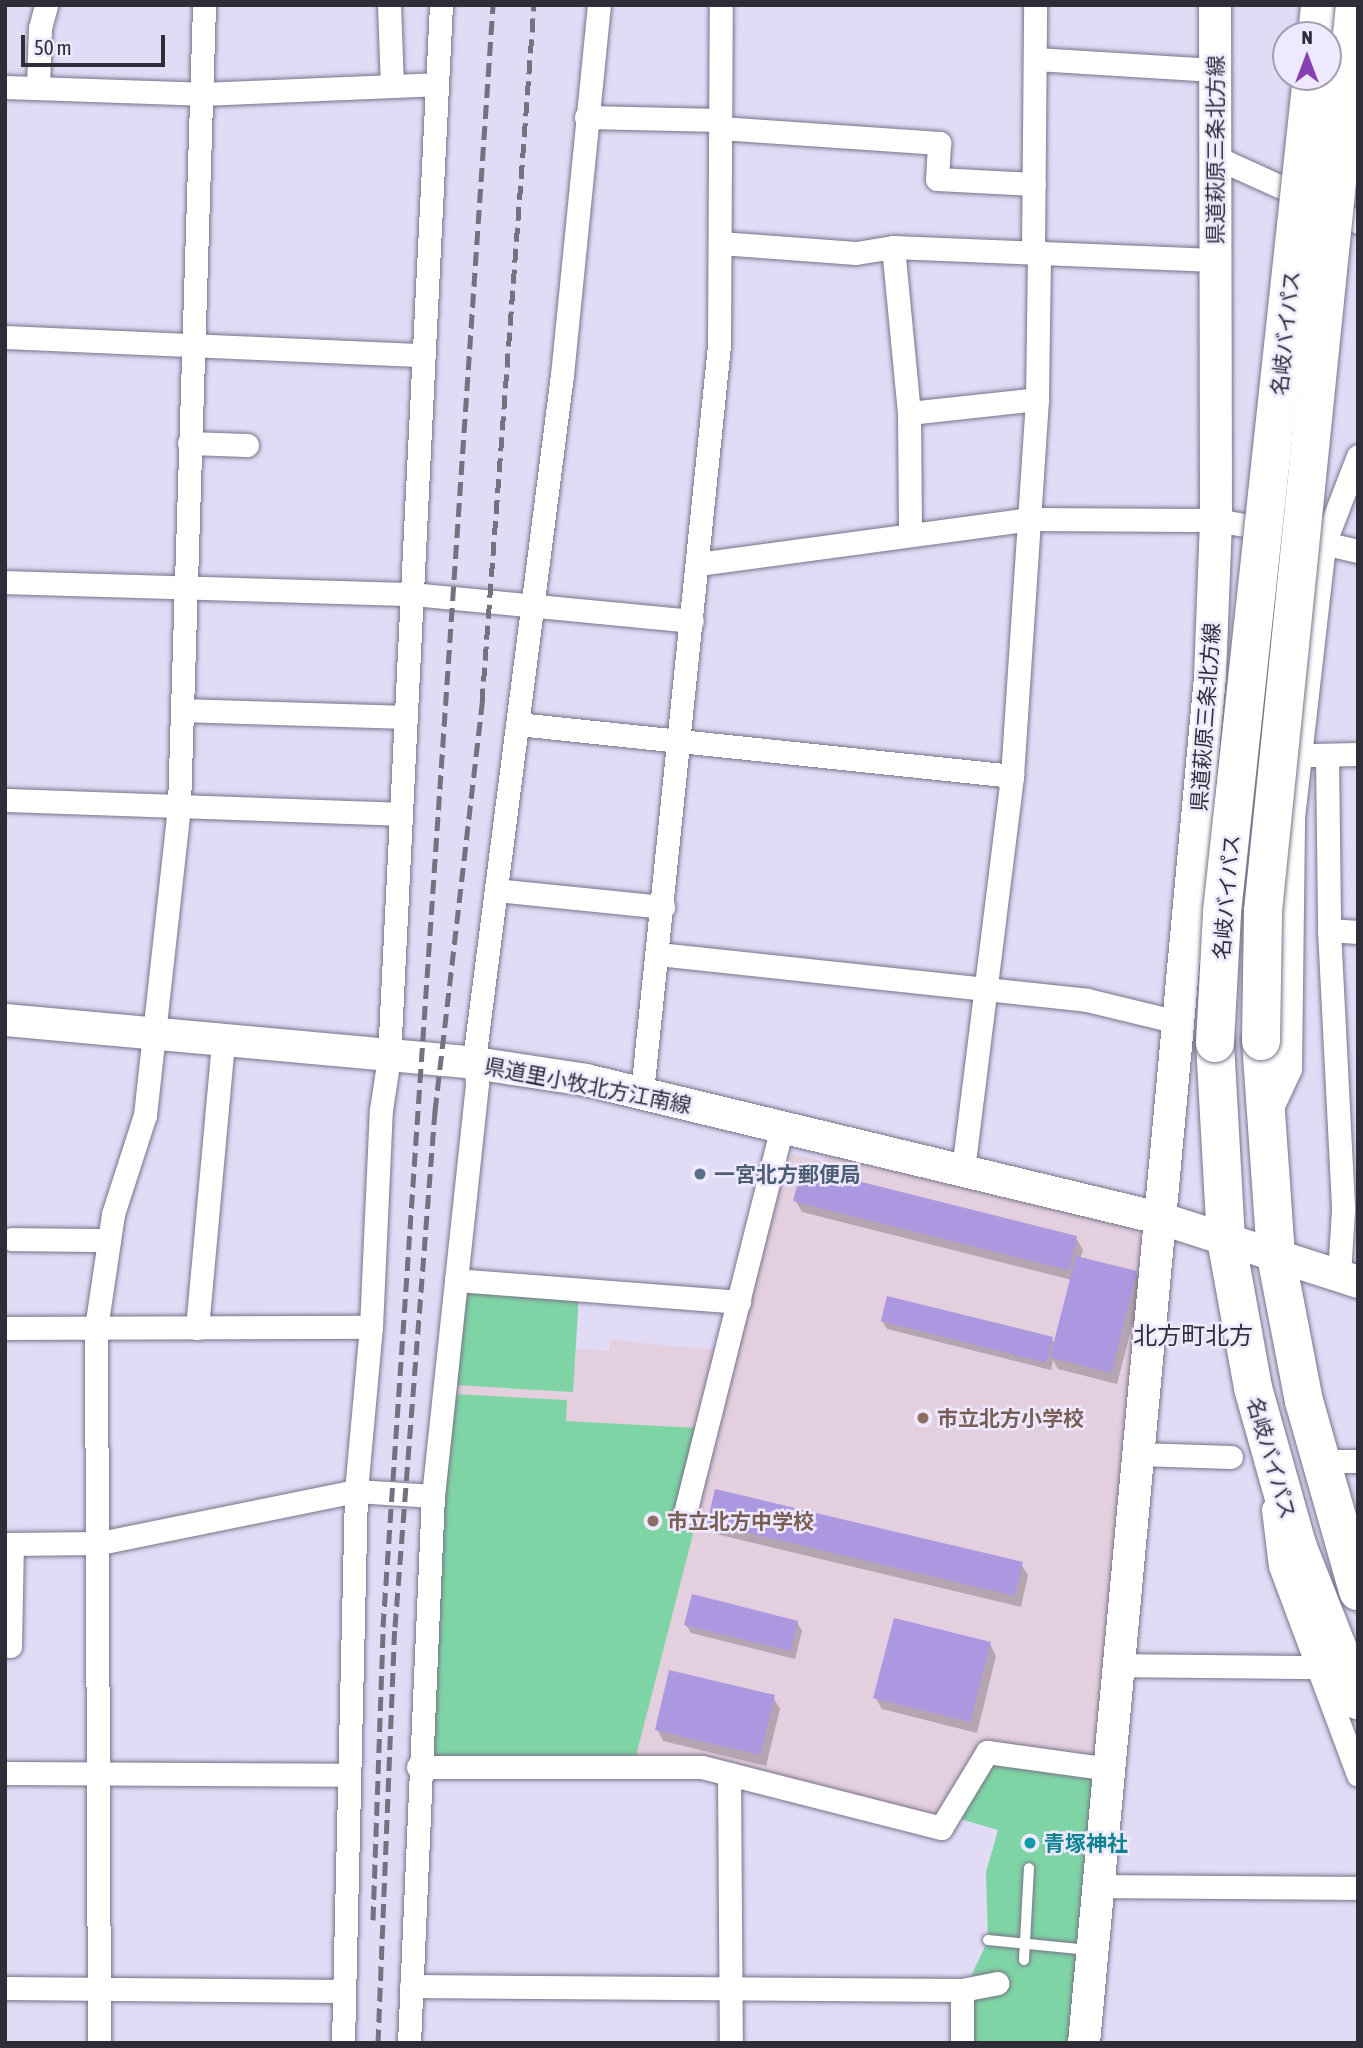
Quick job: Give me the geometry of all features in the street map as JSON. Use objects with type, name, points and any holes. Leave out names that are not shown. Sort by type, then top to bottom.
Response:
[{"type":"highway","name":"名岐バイパス","points":[[1355,5],[1262,911],[1261,1041],[1276,1256],[1304,1401],[1340,1461],[1358,1591]]},
{"type":"highway","name":"名岐バイパス","points":[[1311,91],[1223,912],[1215,1043],[1226,1239],[1270,1460],[1297,1545],[1358,1700]]},
{"type":"main road","name":"県道萩原三条北方線","points":[[1084,2043],[1210,677],[1216,520],[1215,5]]},
{"type":"main road","name":"県道里小牧北方江南線","points":[[6,1024],[154,1034],[475,1063],[642,1092],[1159,1218]]},
{"type":"main road","points":[[1159,1218],[1348,1279]]},
{"type":"street","points":[[38,88],[40,28],[46,5]]},
{"type":"street","points":[[99,2043],[97,1774],[100,1543],[96,1328],[113,1214],[139,1142],[154,1034],[179,806],[183,710],[183,587],[204,5]]},
{"type":"street","points":[[388,5],[392,86]]},
{"type":"street","points":[[342,2043],[346,1775],[356,1491],[371,1327],[381,1110],[389,1057],[441,5]]},
{"type":"street","points":[[409,2043],[418,1767],[433,1496],[475,1063],[562,375],[599,5]]},
{"type":"street","points":[[642,1092],[719,346],[721,5]]},
{"type":"street","points":[[964,1170],[1012,776],[1037,399],[1035,5]]},
{"type":"street","points":[[1035,59],[1215,70]]},
{"type":"street","points":[[5,87],[201,94],[436,84]]},
{"type":"street","points":[[586,117],[720,124],[939,143],[937,179],[1034,184]]},
{"type":"street","points":[[1215,157],[1358,222]]},
{"type":"street","points":[[720,243],[856,253],[893,247],[1215,260]]},
{"type":"street","points":[[893,247],[909,413],[910,534]]},
{"type":"street","points":[[5,337],[193,342],[424,355]]},
{"type":"street","points":[[909,413],[1037,399]]},
{"type":"street","points":[[189,443],[247,445]]},
{"type":"street","points":[[1265,1122],[1290,1069],[1289,887],[1297,756],[1324,544],[1358,456]]},
{"type":"street","points":[[698,564],[1029,519],[1242,522],[1358,551]]},
{"type":"street","points":[[5,582],[412,594],[692,621]]},
{"type":"street","points":[[183,710],[404,717]]},
{"type":"street","points":[[518,724],[1012,776]]},
{"type":"street","points":[[1297,756],[1358,754]]},
{"type":"street","points":[[1327,755],[1329,930],[1350,1209],[1348,1279]]},
{"type":"street","points":[[5,800],[401,814]]},
{"type":"street","points":[[496,890],[663,907]]},
{"type":"street","points":[[1329,930],[1358,932]]},
{"type":"street","points":[[658,954],[874,980],[985,988],[1087,1000],[1178,1021]]},
{"type":"street","points":[[197,1328],[223,1041]]},
{"type":"street","points":[[685,1513],[782,1126]]},
{"type":"street","points":[[12,1239],[109,1240]]},
{"type":"street","points":[[456,1280],[739,1302]]},
{"type":"street","points":[[5,1328],[371,1327]]},
{"type":"street","points":[[1138,1454],[1231,1457]]},
{"type":"street","points":[[1270,1460],[1280,1566],[1314,1667],[1358,1775]]},
{"type":"street","points":[[1340,1461],[1358,1523]]},
{"type":"street","points":[[10,1646],[9,1544],[100,1543],[356,1491],[433,1496]]},
{"type":"street","points":[[1118,1665],[1314,1667]]},
{"type":"street","points":[[418,1767],[702,1767],[941,1828],[986,1752],[1109,1769]]},
{"type":"street","points":[[5,1773],[346,1775]]},
{"type":"street","points":[[729,1774],[731,2043]]},
{"type":"street","points":[[1098,1886],[1358,1888]]},
{"type":"street","points":[[411,1986],[962,1990],[997,1983]]},
{"type":"street","points":[[5,1987],[342,1991]]},
{"type":"street","points":[[962,1990],[962,2043]]},
{"type":"lane","points":[[1024,1959],[1029,1868]]},
{"type":"lane","points":[[988,1940],[1092,1950]]},
{"type":"shaded area","points":[[792,1154],[824,1162],[826,1155],[1136,1230],[1143,1243],[1096,1759],[937,1819],[635,1760],[439,1567],[463,1288],[576,1349],[609,1351],[611,1340],[735,1352],[776,1186],[782,1187]]},
{"type":"green space","points":[[463,1288],[579,1294],[573,1392],[454,1385]]},
{"type":"green space","points":[[453,1394],[567,1400],[566,1421],[697,1428],[676,1518],[693,1534],[635,1760],[432,1761],[439,1567]]},
{"type":"green space","points":[[995,1762],[1095,1777],[1073,2043],[967,2043],[967,1985],[988,1940],[986,1872],[998,1830],[957,1818],[988,1765]]},
{"type":"building","points":[[802,1167],[1077,1236],[1069,1270],[793,1201]]},
{"type":"building","points":[[1076,1256],[1137,1271],[1111,1373],[1050,1357]]},
{"type":"building","points":[[887,1296],[1053,1337],[1046,1363],[881,1321]]},
{"type":"building","points":[[715,1489],[1023,1562],[1015,1596],[707,1523]]},
{"type":"building","points":[[692,1594],[798,1621],[791,1651],[684,1625]]},
{"type":"building","points":[[894,1618],[991,1642],[970,1722],[873,1698]]},
{"type":"building","points":[[669,1670],[775,1695],[760,1755],[655,1730]]},
{"type":"railway","points":[[373,1920],[383,1627],[493,5]]},
{"type":"railway","points":[[378,2043],[395,1627],[435,1111],[482,702],[534,5]]},
{"type":"place","name":"一宮北方郵便局","points":[[700,1174]]},
{"type":"place","name":"市立北方小学校","points":[[923,1418]]},
{"type":"place","name":"市立北方中学校","points":[[653,1521]]},
{"type":"place","name":"青塚神社","points":[[1030,1843]]},
{"type":"district","name":"北方町北方","points":[[1193,1336]]}]
